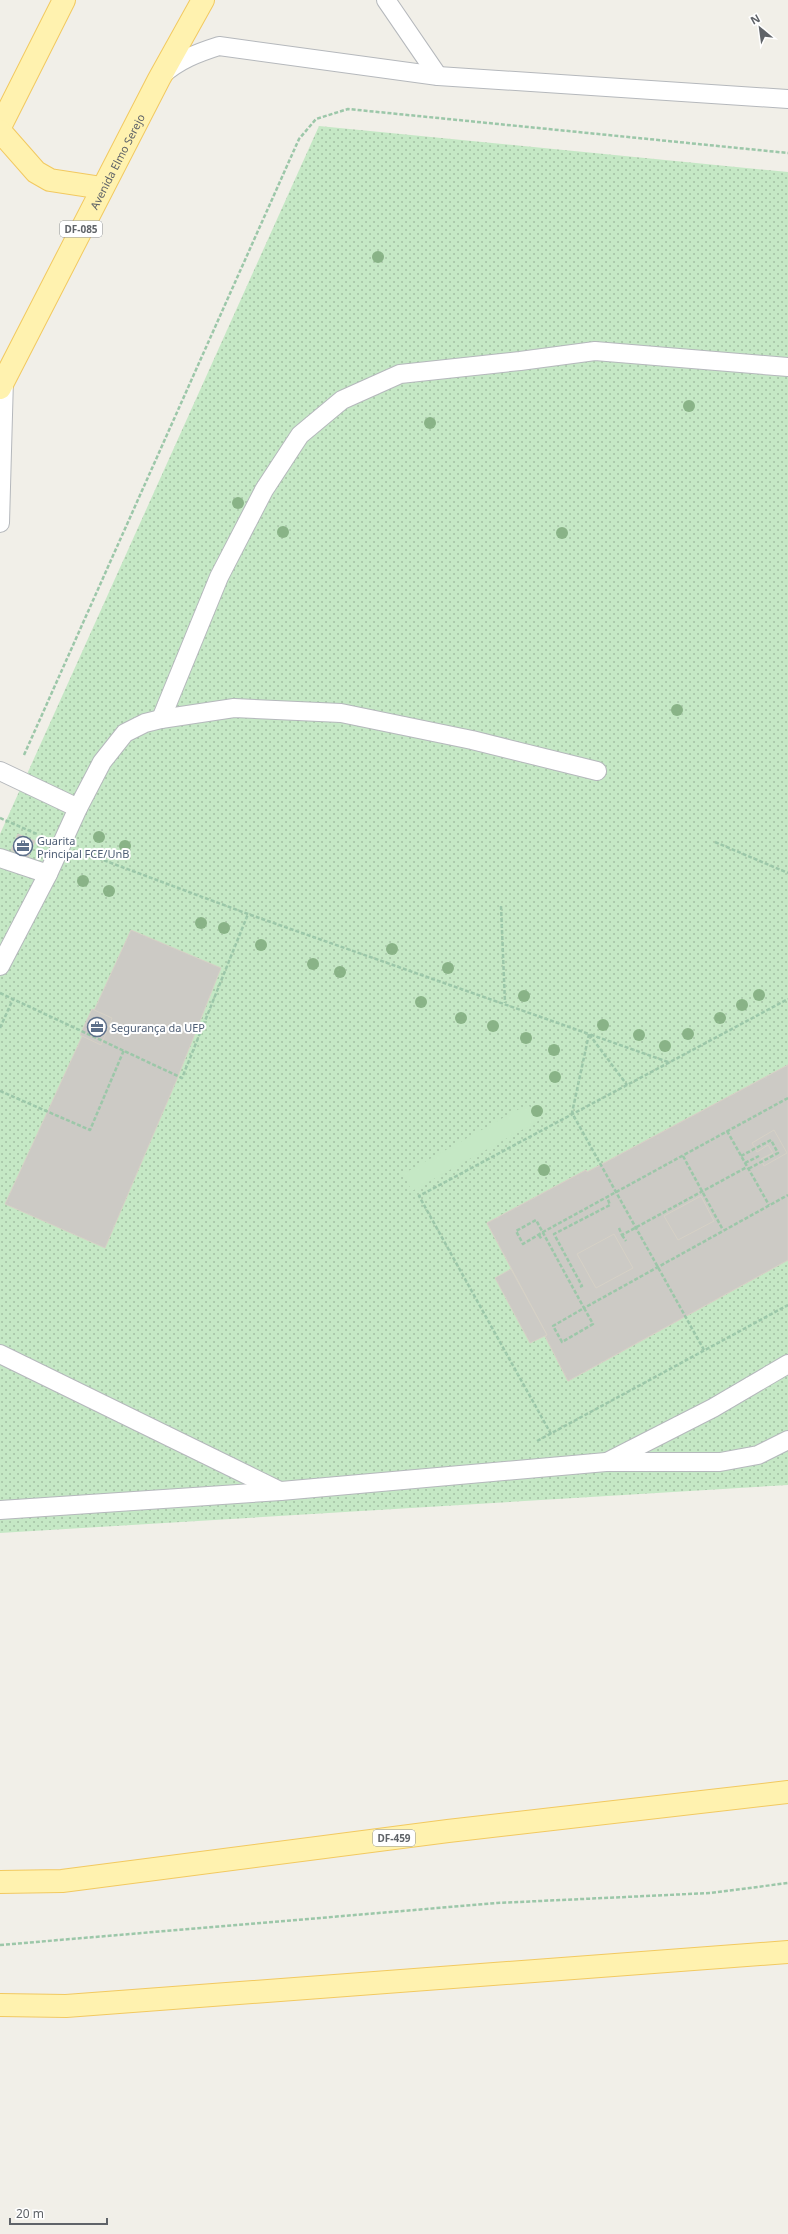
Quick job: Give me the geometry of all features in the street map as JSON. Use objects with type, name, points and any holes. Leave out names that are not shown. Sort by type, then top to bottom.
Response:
[{"type":"main road","points":[[0,127],[64,0]]},
{"type":"main road","name":"Avenida Elmo Serejo","points":[[2,384],[102,188],[202,0]]},
{"type":"main road","points":[[0,131],[36,172],[50,180],[102,188]]},
{"type":"main road","name":"DF-459","points":[[0,1882],[62,1881],[448,1831],[788,1792]]},
{"type":"main road","points":[[0,2005],[66,2006],[788,1952]]},
{"type":"lane","points":[[386,0],[438,76]]},
{"type":"lane","points":[[159,79],[171,67],[189,56],[218,46],[438,76],[788,99]]},
{"type":"lane","points":[[160,719],[219,577],[264,490],[300,435],[342,400],[400,374],[595,351],[788,367]]},
{"type":"lane","points":[[0,523],[2,384]]},
{"type":"lane","points":[[0,966],[48,874],[78,808],[102,762],[114,745],[131,729],[160,719],[234,708],[341,713],[472,740],[597,771]]},
{"type":"lane","points":[[7,774],[78,808]]},
{"type":"lane","points":[[0,858],[48,874]]},
{"type":"lane","points":[[0,1354],[281,1491]]},
{"type":"lane","points":[[606,1462],[712,1408],[788,1364]]},
{"type":"lane","points":[[0,1510],[281,1491],[606,1462],[720,1462],[758,1455],[788,1440]]},
{"type":"path","points":[[7,774],[299,139],[316,119],[348,109],[788,153]]},
{"type":"path","points":[[0,818],[61,844],[248,914],[505,1003],[668,1062]]},
{"type":"path","points":[[715,842],[788,873]]},
{"type":"path","points":[[501,906],[505,1003]]},
{"type":"path","points":[[0,993],[182,1078],[248,914]]},
{"type":"path","points":[[0,1028],[13,999]]},
{"type":"path","points":[[551,1434],[419,1196],[788,999]]},
{"type":"path","points":[[589,1034],[627,1085]]},
{"type":"path","points":[[589,1034],[572,1113],[704,1350]]},
{"type":"path","points":[[0,1091],[90,1130],[124,1050]]},
{"type":"path","points":[[788,1098],[606,1197],[543,1232],[523,1244],[516,1231],[536,1220],[543,1232],[584,1308],[593,1324],[562,1342],[552,1326],[584,1308],[657,1266],[788,1195]]},
{"type":"path","points":[[727,1131],[768,1205]]},
{"type":"path","points":[[622,1235],[702,1191],[778,1153],[771,1140],[741,1156]]},
{"type":"path","points":[[682,1156],[723,1230]]},
{"type":"path","points":[[745,1164],[759,1156]]},
{"type":"path","points":[[580,1287],[582,1286],[554,1234],[610,1205],[606,1197]]},
{"type":"path","points":[[619,1228],[626,1241]]},
{"type":"path","points":[[539,1235],[542,1240]]},
{"type":"path","points":[[532,1443],[788,1304]]},
{"type":"path","points":[[0,1945],[489,1903],[710,1893],[788,1883]]},
{"type":"green space","points":[[319,126],[788,172],[788,1485],[0,1533],[0,834]]},
{"type":"green space","points":[[528,1104],[538,1121],[412,1191],[403,1174]]},
{"type":"building","name":"Guarita Principal FCE/UnB","points":[[18,834],[35,841],[28,858],[11,850]]},
{"type":"building","points":[[131,930],[221,968],[177,1079],[105,1248],[5,1204]]},
{"type":"building","name":"Segurança da UEP","points":[[92,1009],[112,1018],[101,1045],[80,1035]]},
{"type":"building","points":[[788,1065],[788,1122],[739,1148],[774,1211],[788,1203],[788,1260],[568,1381],[545,1336],[547,1335],[487,1223],[586,1170],[587,1172]],"holes":[[[706,1166],[740,1229],[675,1264],[641,1202]],[[609,1218],[642,1281],[580,1315],[546,1252]]]},
{"type":"building","points":[[788,1065],[788,1260],[568,1381],[545,1336],[547,1335],[487,1223],[586,1170],[587,1172]]},
{"type":"building","points":[[774,1130],[787,1153],[764,1166],[761,1159],[773,1153],[768,1145],[757,1152],[752,1143]]},
{"type":"building","points":[[701,1196],[714,1221],[678,1240],[664,1216]]},
{"type":"building","points":[[614,1234],[633,1268],[596,1288],[577,1254]]},
{"type":"building","points":[[511,1269],[547,1335],[530,1343],[495,1278]]},
{"type":"place","name":"Guarita Principal FCE/UnB","points":[[23,846]]},
{"type":"place","name":"Segurança da UEP","points":[[97,1027]]}]
